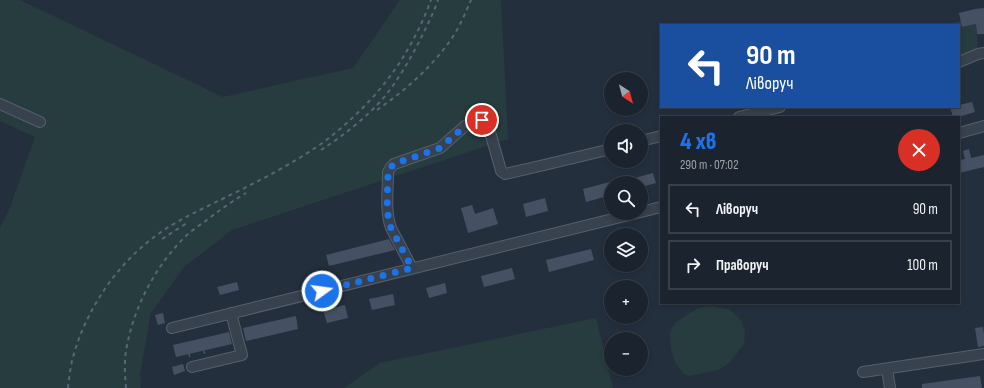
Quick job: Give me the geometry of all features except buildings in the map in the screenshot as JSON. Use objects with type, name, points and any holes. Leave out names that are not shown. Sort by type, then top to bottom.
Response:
[{"type":"street","points":[[960,62],[984,53]]},
{"type":"street","points":[[0,104],[40,122]]},
{"type":"street","points":[[743,116],[776,108]]},
{"type":"street","points":[[412,268],[388,221],[388,172],[394,164],[440,148],[465,126],[482,120],[488,125],[500,167],[502,172],[505,174],[604,151]]},
{"type":"street","points":[[960,133],[984,126]]},
{"type":"street","points":[[648,139],[660,136]]},
{"type":"street","points":[[648,210],[660,207]]},
{"type":"street","points":[[172,328],[608,220]]},
{"type":"street","points":[[192,367],[242,355],[231,314]]},
{"type":"street","points":[[863,372],[984,354]]},
{"type":"street","points":[[887,369],[890,388]]},
{"type":"green space","points":[[0,0],[20,0],[223,97],[353,68],[400,0],[501,0],[508,139],[232,230],[184,267],[151,313],[140,375],[141,388],[0,388],[0,228],[9,210],[35,137],[0,121]]},
{"type":"green space","points":[[975,9],[978,54],[961,61],[960,24],[949,24],[961,21],[962,27],[975,25]]},
{"type":"green space","points":[[713,306],[730,310],[738,317],[742,322],[745,331],[744,344],[725,366],[718,370],[689,376],[684,374],[676,364],[671,350],[671,330],[676,322],[690,313],[701,307]]},
{"type":"green space","points":[[596,318],[604,351],[604,376],[610,376],[613,388],[344,388],[380,363]]},
{"type":"railway","points":[[68,388],[72,361],[78,341],[87,321],[97,301],[123,266],[154,237],[172,225],[284,167],[325,141],[349,121],[383,86],[401,60],[415,36],[431,0]]},
{"type":"railway","points":[[321,150],[360,122],[385,96],[405,68],[423,34],[438,0]]},
{"type":"railway","points":[[377,110],[407,87],[434,61],[453,36],[462,21],[471,0]]},
{"type":"railway","points":[[126,388],[125,360],[129,335],[140,303],[156,273],[176,246],[188,234],[224,207],[246,193]]},
{"type":"railway","points":[[162,239],[187,223]]},
{"type":"route","points":[[322,291],[412,268],[388,221],[388,172],[394,164],[440,148],[465,126],[482,120]]}]
